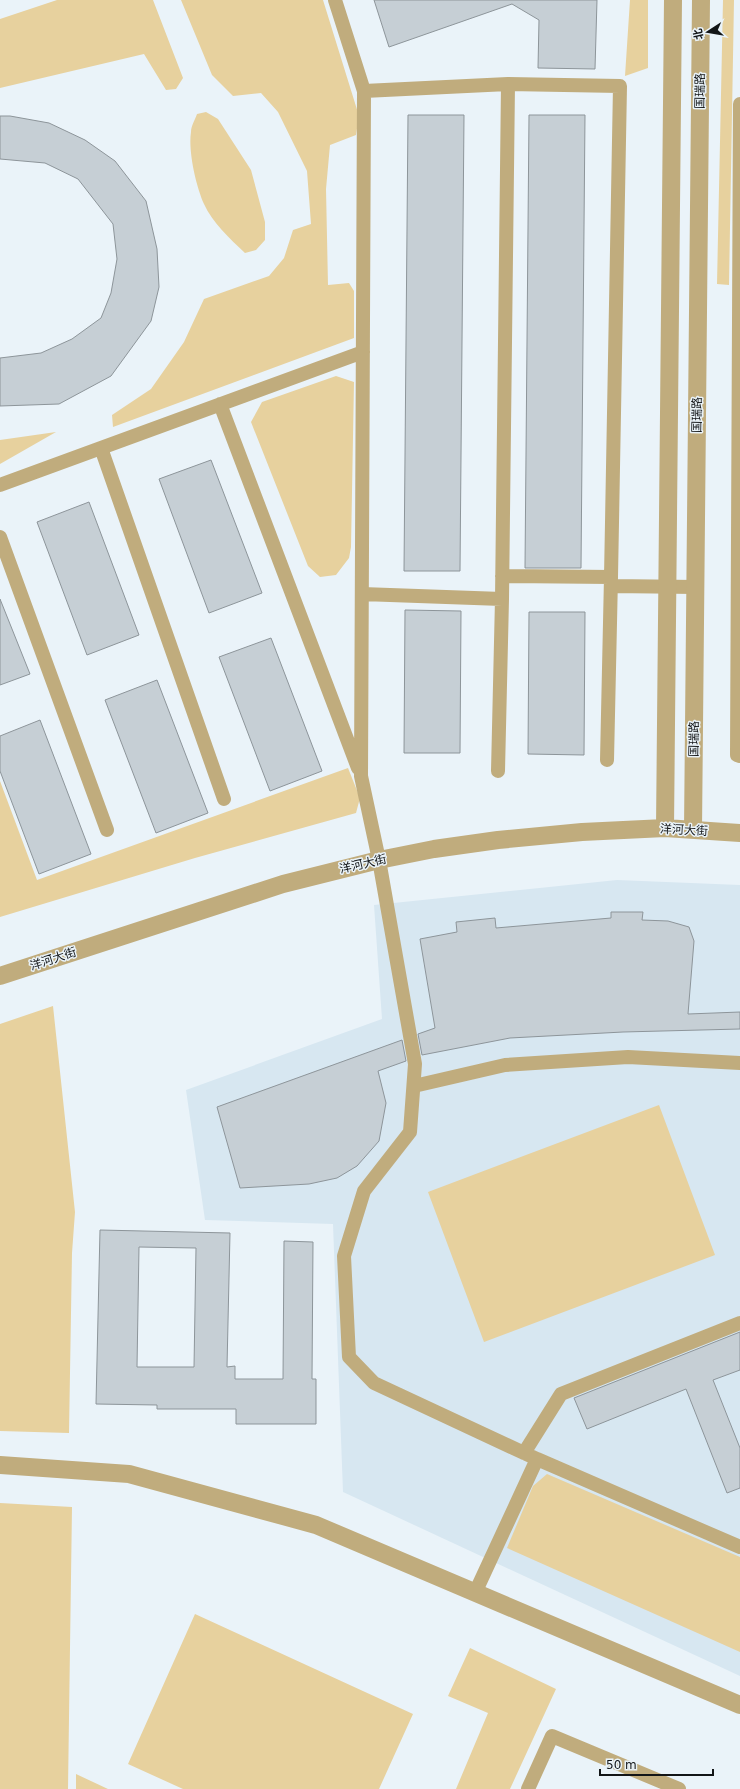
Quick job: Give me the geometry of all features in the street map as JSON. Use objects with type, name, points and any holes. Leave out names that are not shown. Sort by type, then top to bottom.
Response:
[{"type":"street","points":[[335,0],[364,91],[361,776]]},
{"type":"street","points":[[665,828],[673,0]]},
{"type":"street","name":"国瑞路","points":[[693,830],[701,0]]},
{"type":"street","points":[[364,91],[508,84],[620,86],[607,760]]},
{"type":"street","points":[[498,771],[502,599],[508,84]]},
{"type":"street","points":[[740,104],[737,755],[740,756]]},
{"type":"street","points":[[0,485],[363,352]]},
{"type":"street","points":[[220,404],[361,776],[379,860],[415,1064],[410,1132],[364,1191],[344,1256],[349,1357],[374,1383],[531,1456],[740,1547]]},
{"type":"street","points":[[101,448],[224,799]]},
{"type":"street","points":[[0,537],[107,830]]},
{"type":"street","points":[[502,576],[611,582],[667,587],[696,587]]},
{"type":"street","points":[[362,594],[502,599]]},
{"type":"street","name":"洋河大街","points":[[0,976],[283,884],[379,860],[434,849],[498,840],[582,832],[665,828],[740,833]]},
{"type":"street","points":[[414,1086],[505,1065],[628,1056],[740,1063]]},
{"type":"street","points":[[475,1593],[531,1456],[561,1394],[740,1323]]},
{"type":"street","points":[[0,1465],[129,1474],[316,1525],[740,1706]]},
{"type":"street","points":[[528,1789],[552,1736],[679,1789]]},
{"type":"shaded area","points":[[57,0],[153,0],[183,78],[176,89],[166,90],[144,54],[0,88],[0,19]]},
{"type":"shaded area","points":[[181,0],[323,0],[359,116],[356,135],[330,145],[326,189],[328,285],[349,283],[354,291],[354,338],[113,427],[112,415],[151,389],[184,342],[204,299],[269,276],[284,258],[293,230],[311,224],[307,171],[278,112],[261,93],[233,96],[212,75]]},
{"type":"shaded area","points":[[630,0],[648,0],[648,68],[625,76]]},
{"type":"shaded area","points":[[723,0],[734,0],[729,285],[717,284]]},
{"type":"shaded area","points":[[206,112],[218,119],[251,170],[265,222],[265,240],[256,250],[245,253],[233,242],[207,211],[201,197],[193,168],[190,140],[197,114]]},
{"type":"shaded area","points":[[336,376],[354,382],[351,547],[349,558],[336,575],[320,577],[308,566],[251,422],[262,402]]},
{"type":"shaded area","points":[[56,432],[0,464],[0,440]]},
{"type":"shaded area","points":[[348,768],[360,798],[356,813],[195,858],[0,917],[0,781],[37,880]]},
{"type":"shaded area","points":[[617,880],[740,885],[740,1676],[343,1492],[333,1224],[205,1220],[186,1090],[382,1019],[374,905]]},
{"type":"shaded area","points":[[53,1006],[75,1212],[72,1253],[69,1433],[0,1431],[0,1024]]},
{"type":"shaded area","points":[[659,1105],[715,1255],[484,1342],[428,1192]]},
{"type":"shaded area","points":[[547,1474],[740,1557],[740,1652],[507,1548],[533,1486]]},
{"type":"shaded area","points":[[0,1503],[72,1507],[68,1789],[0,1789]]},
{"type":"shaded area","points":[[195,1614],[413,1714],[379,1789],[183,1789],[128,1764]]},
{"type":"shaded area","points":[[470,1648],[556,1689],[510,1789],[456,1789],[488,1713],[448,1696]]},
{"type":"shaded area","points":[[76,1774],[108,1789],[76,1789]]},
{"type":"building","points":[[374,0],[597,0],[595,69],[538,68],[539,20],[512,4],[389,47]]},
{"type":"building","points":[[408,115],[464,115],[460,571],[404,571]]},
{"type":"building","points":[[529,115],[585,115],[581,568],[525,568]]},
{"type":"building","points":[[0,116],[10,116],[49,123],[85,140],[115,161],[146,201],[157,249],[159,287],[151,321],[111,376],[59,404],[0,406],[0,358],[41,353],[72,339],[101,318],[111,293],[117,259],[113,224],[78,179],[45,163],[0,159]]},
{"type":"building","points":[[211,460],[262,593],[209,613],[159,479]]},
{"type":"building","points":[[89,502],[139,635],[87,655],[37,522]]},
{"type":"building","points":[[0,599],[30,674],[0,685]]},
{"type":"building","points":[[405,610],[461,611],[460,753],[404,753]]},
{"type":"building","points":[[529,612],[585,612],[584,755],[528,754]]},
{"type":"building","points":[[271,638],[322,771],[270,791],[219,657]]},
{"type":"building","points":[[157,680],[208,813],[156,833],[105,700]]},
{"type":"building","points":[[40,720],[91,854],[39,874],[0,771],[0,736]]},
{"type":"building","points":[[611,912],[643,912],[642,920],[668,921],[689,927],[694,941],[688,1014],[740,1012],[740,1029],[623,1032],[510,1038],[422,1055],[418,1034],[435,1028],[420,939],[457,932],[456,922],[495,918],[496,928],[611,918]]},
{"type":"building","points":[[402,1040],[406,1061],[378,1071],[386,1103],[379,1141],[357,1166],[337,1178],[309,1184],[240,1188],[217,1107]]},
{"type":"building","points":[[100,1230],[230,1233],[227,1367],[235,1366],[235,1379],[283,1379],[284,1241],[313,1242],[312,1379],[316,1379],[316,1424],[236,1424],[236,1409],[157,1409],[157,1405],[96,1404]],"holes":[[[139,1247],[196,1248],[194,1367],[137,1367]]]},
{"type":"building","points":[[740,1332],[740,1370],[713,1380],[740,1448],[740,1488],[727,1493],[686,1389],[587,1429],[574,1398]]}]
